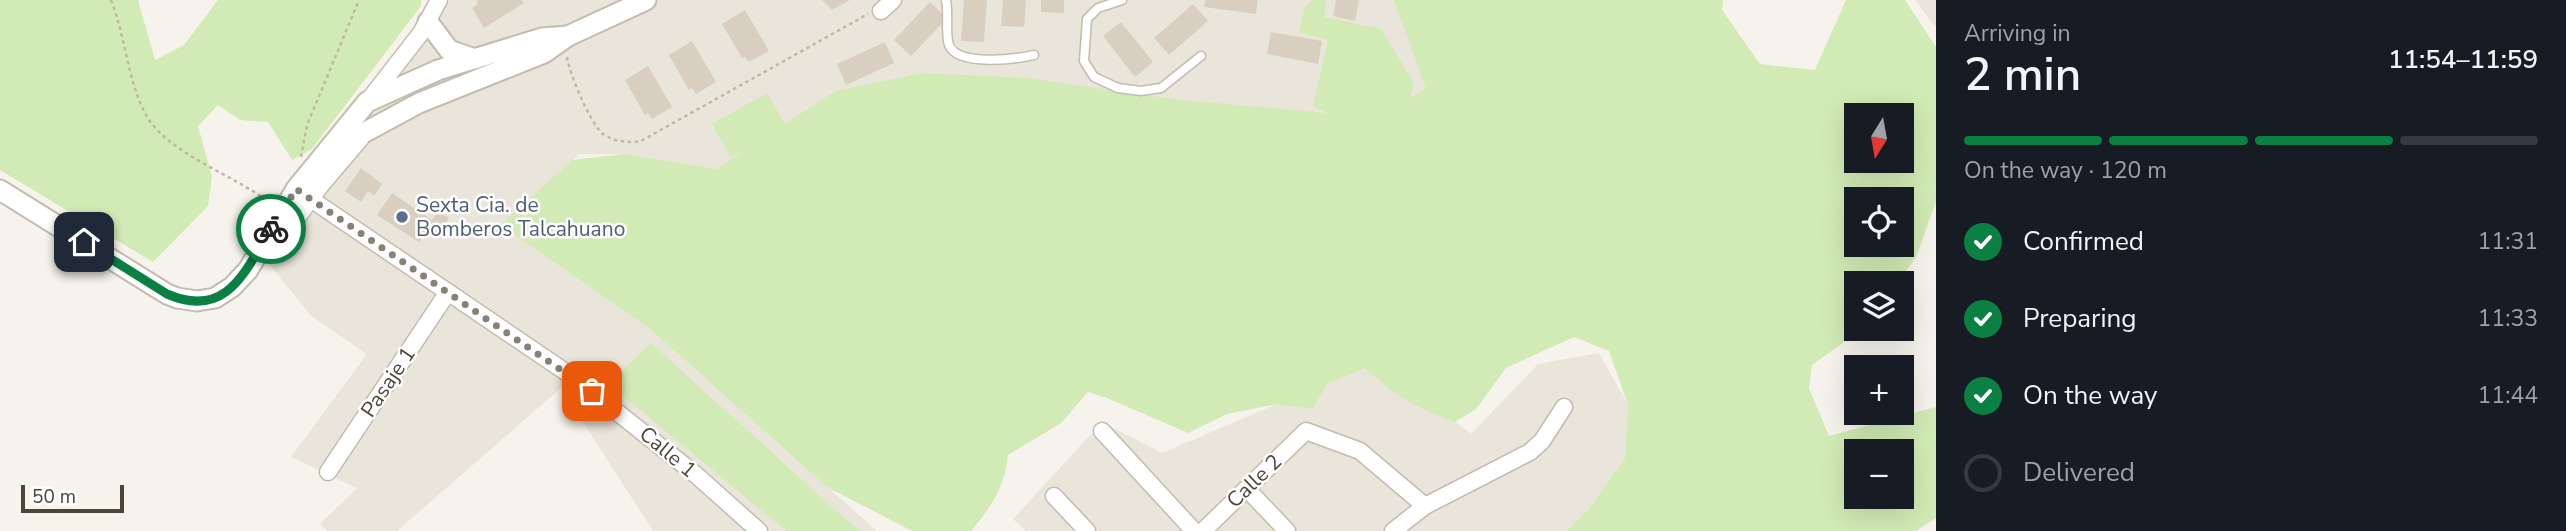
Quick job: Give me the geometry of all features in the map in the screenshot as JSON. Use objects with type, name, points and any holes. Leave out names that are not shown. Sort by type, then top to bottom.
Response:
[{"type":"street","points":[[281,240],[303,194],[309,173],[412,46],[439,0]]},
{"type":"street","points":[[323,155],[430,98],[544,53],[568,36],[646,0]]},
{"type":"street","points":[[428,22],[449,50],[476,60]]},
{"type":"street","points":[[367,102],[414,79],[542,38],[568,36]]},
{"type":"street","points":[[0,190],[167,294],[188,301],[215,298],[232,287],[248,271],[281,212],[367,131]]},
{"type":"street","name":"Calle 1","points":[[303,194],[612,406],[759,531]]},
{"type":"street","name":"Pasaje 1","points":[[328,472],[448,292]]},
{"type":"street","points":[[1393,531],[1424,506],[1530,452],[1542,441],[1564,407]]},
{"type":"street","name":"Calle 2","points":[[1203,531],[1306,430],[1360,451],[1424,506]]},
{"type":"street","points":[[1102,431],[1194,531]]},
{"type":"street","points":[[1247,489],[1287,531]]},
{"type":"street","points":[[1054,496],[1087,531]]},
{"type":"lane","points":[[946,0],[949,43],[957,53],[971,58],[998,60],[1034,55]]},
{"type":"lane","points":[[1122,0],[1098,8],[1087,19],[1084,61],[1094,77],[1118,88],[1141,91],[1161,88],[1201,56]]},
{"type":"path","points":[[111,0],[141,105],[156,130],[171,143],[250,188],[281,212]]},
{"type":"path","points":[[309,173],[301,159],[304,132],[359,0]]},
{"type":"path","points":[[568,36],[570,73],[597,126],[609,137],[629,143],[641,141],[863,16],[887,6]]},
{"type":"shaded area","points":[[450,0],[1429,0],[1465,111],[717,169],[624,154],[579,154],[502,225],[650,329],[877,531],[653,531],[561,388],[397,531],[327,531],[320,524],[357,488],[291,457],[367,354],[311,316],[266,260]]},
{"type":"shaded area","points":[[1915,0],[1936,0],[1936,28]]},
{"type":"shaded area","points":[[1599,353],[1628,405],[1625,458],[1588,510],[1567,531],[1026,531],[1013,519],[1102,422],[1162,453],[1379,361],[1471,434],[1538,364]]},
{"type":"green space","points":[[0,0],[138,0],[155,60],[184,45],[218,0],[421,0],[421,6],[312,149],[292,160],[268,122],[240,120],[218,105],[198,126],[212,177],[208,206],[153,262],[0,170]]},
{"type":"green space","points":[[1314,0],[1326,0],[1324,17],[1381,29],[1414,83],[1410,98],[1426,89],[1394,0],[1723,0],[1722,10],[1760,64],[1815,70],[1846,0],[1905,0],[1936,47],[1936,202],[1916,257],[1906,271],[1844,271],[1845,341],[1812,365],[1809,388],[1829,436],[1870,425],[1914,425],[1914,413],[1936,407],[1936,518],[1916,531],[1567,531],[1588,510],[1625,458],[1628,405],[1609,351],[1574,337],[1506,368],[1476,409],[1455,422],[1407,400],[1365,368],[1328,383],[1312,409],[1277,404],[1227,414],[1188,433],[1088,392],[1061,423],[1008,455],[1004,477],[996,496],[971,531],[912,531],[827,487],[650,329],[501,225],[572,160],[624,154],[717,169],[747,149],[731,157],[712,124],[767,93],[785,124],[835,91],[921,73],[1027,78],[1180,100],[1328,113],[1313,106],[1328,40],[1299,32],[1305,6]]},
{"type":"green space","points":[[651,343],[853,526],[863,531],[786,531],[609,384]]},
{"type":"building","points":[[478,0],[522,0],[524,3],[484,28],[472,8],[478,4]]},
{"type":"building","points":[[822,0],[850,0],[832,10]]},
{"type":"building","points":[[964,0],[987,0],[984,42],[961,41]]},
{"type":"building","points":[[1003,0],[1026,0],[1024,27],[1001,26]]},
{"type":"building","points":[[1041,0],[1064,0],[1064,13],[1041,12]]},
{"type":"building","points":[[1205,0],[1258,0],[1256,14],[1204,7]]},
{"type":"building","points":[[1336,0],[1359,0],[1355,21],[1333,16]]},
{"type":"building","points":[[930,2],[947,18],[911,56],[894,40]]},
{"type":"building","points":[[1193,4],[1208,21],[1169,55],[1154,38]]},
{"type":"building","points":[[745,10],[769,51],[749,62],[745,57],[742,58],[722,24]]},
{"type":"building","points":[[1121,22],[1153,62],[1135,77],[1103,36]]},
{"type":"building","points":[[1271,32],[1322,41],[1318,64],[1267,54]]},
{"type":"building","points":[[692,41],[716,82],[696,94],[692,88],[689,90],[669,55]]},
{"type":"building","points":[[885,42],[894,63],[846,85],[837,64]]},
{"type":"building","points":[[648,66],[672,107],[652,119],[648,113],[645,115],[625,80]]},
{"type":"building","points":[[361,168],[382,184],[374,196],[368,191],[361,202],[345,191]]},
{"type":"building","points":[[392,193],[432,220],[438,211],[449,218],[436,238],[426,231],[419,242],[377,215]]},
{"type":"way so far","points":[[271,229],[296,189],[592,391]]},
{"type":"place","name":"Sexta Cia. de Bomberos Talcahuano","points":[[402,217]]},
{"type":"route","points":[[84,242],[167,294],[197,301],[223,294],[241,279],[271,229]]}]
